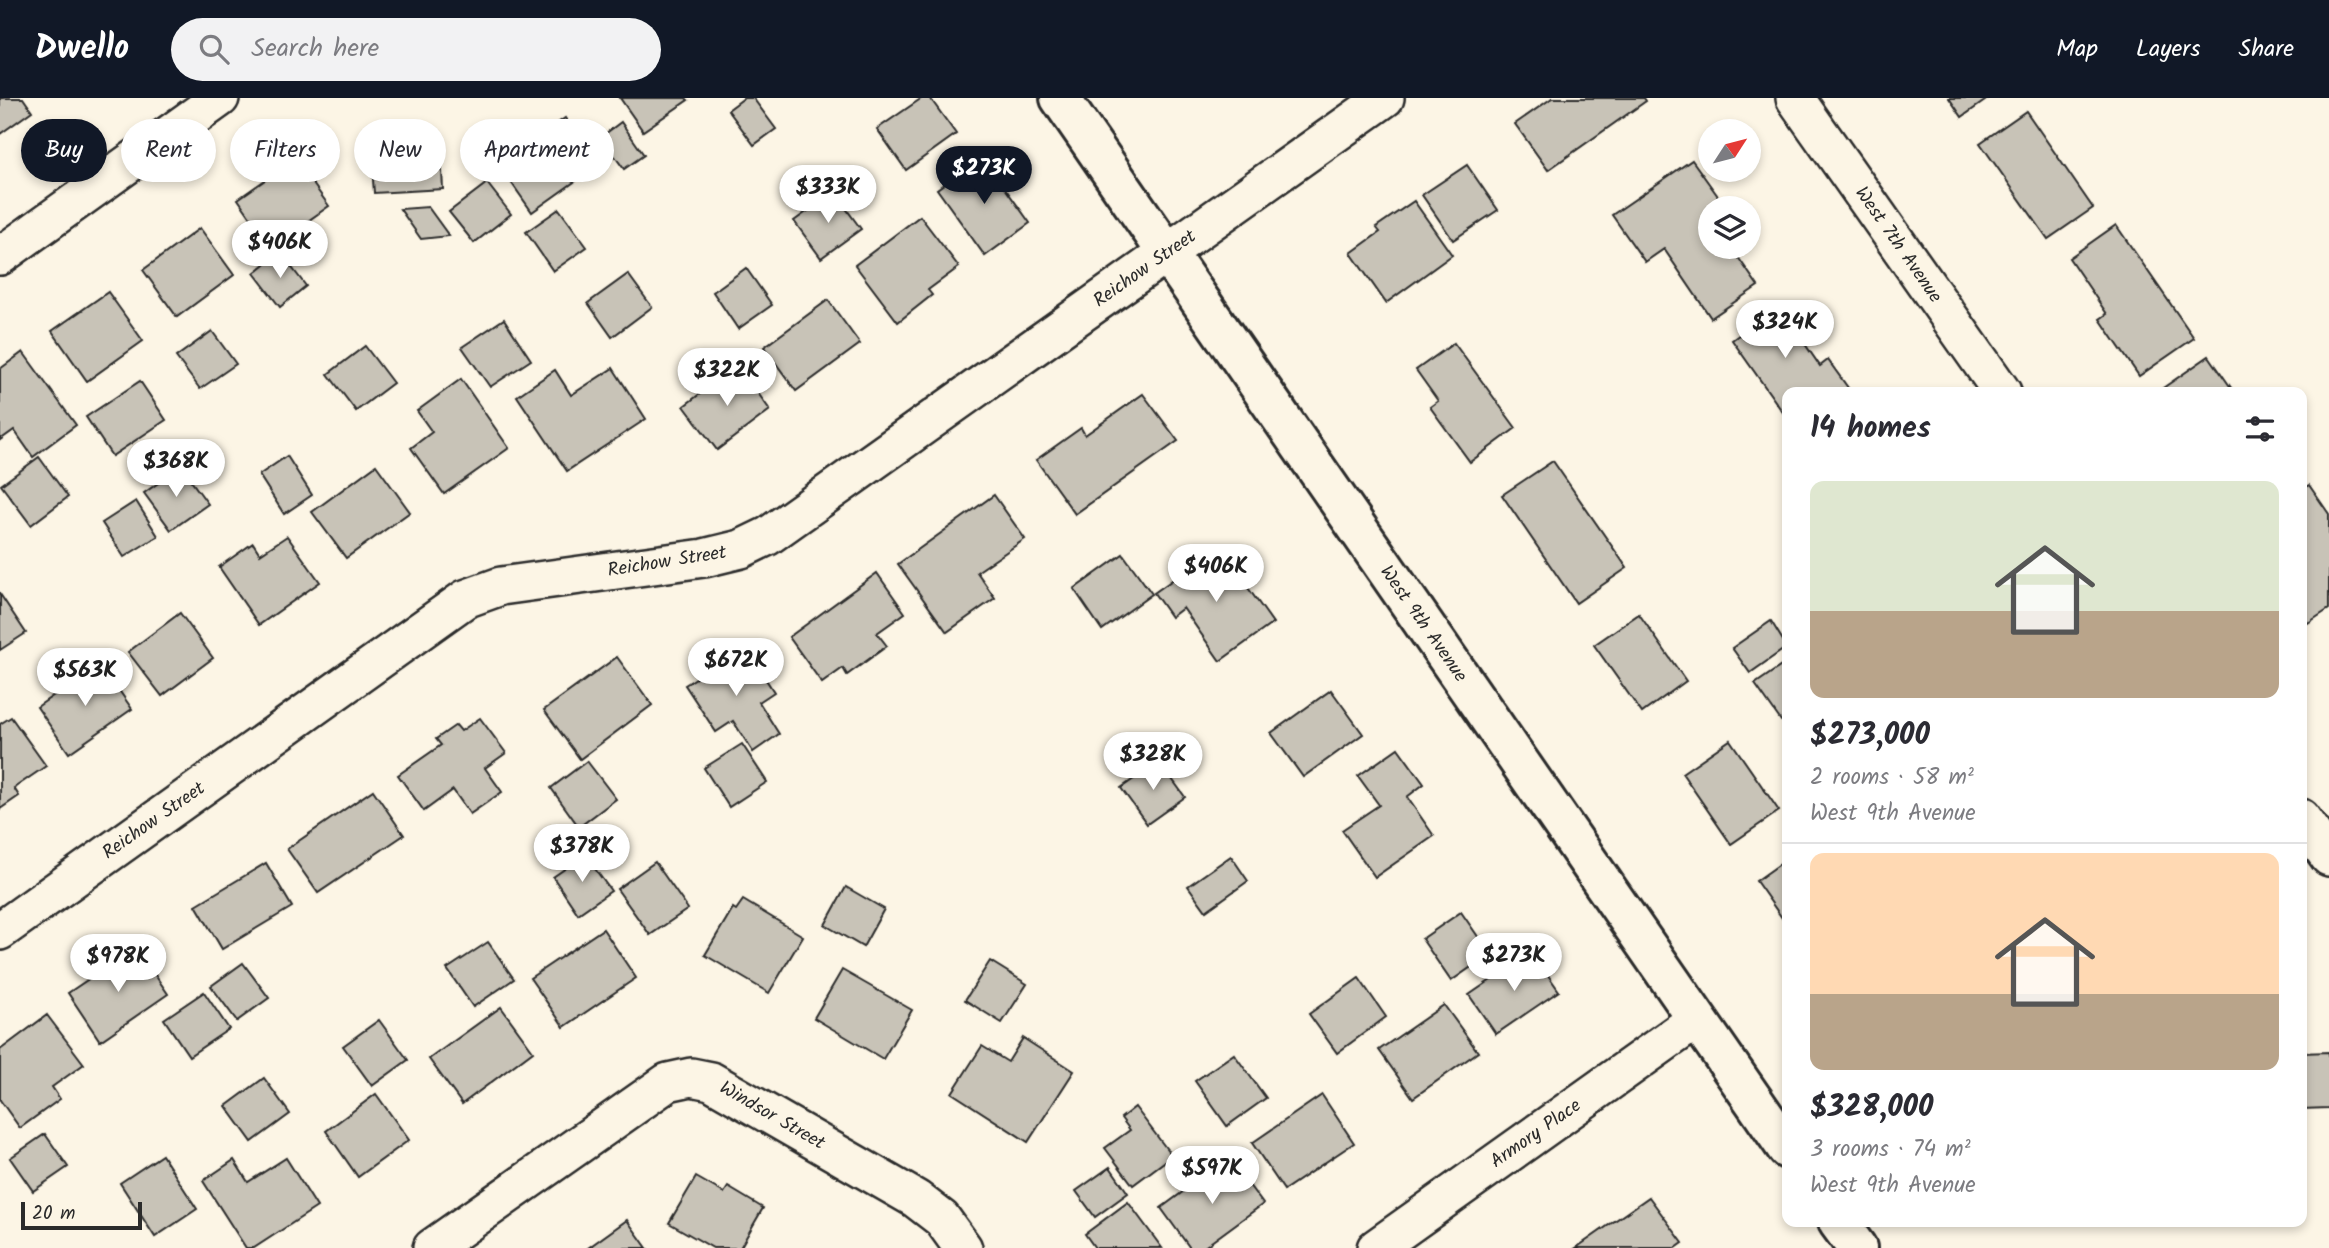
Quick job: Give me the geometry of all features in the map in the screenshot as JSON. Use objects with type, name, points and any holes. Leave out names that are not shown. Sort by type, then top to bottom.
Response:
[{"type":"main road","name":"West 9th Avenue","points":[[1060,98],[1782,1142]]},
{"type":"main road","points":[[1842,1227],[1857,1248]]},
{"type":"street","points":[[0,256],[220,98]]},
{"type":"street","name":"Reichow Street","points":[[0,930],[465,599],[500,586],[704,558],[741,549],[768,536],[1385,98]]},
{"type":"street","name":"West 7th Avenue","points":[[1795,98],[1998,387]]},
{"type":"street","points":[[2307,826],[2329,857]]},
{"type":"street","name":"Armory Place","points":[[1376,1248],[1696,1020]]},
{"type":"street","name":"Windsor Street","points":[[432,1248],[668,1082],[691,1077],[711,1081],[916,1199],[942,1219],[963,1248]]},
{"type":"building","points":[[0,98],[23,98],[32,111],[0,134]]},
{"type":"building","points":[[620,98],[686,98],[688,100],[643,131]]},
{"type":"building","points":[[744,98],[753,98],[776,129],[754,145],[728,110]]},
{"type":"building","points":[[922,98],[930,98],[956,134],[906,170],[877,129]]},
{"type":"building","points":[[1552,98],[1644,98],[1646,101],[1548,170],[1515,124]]},
{"type":"building","points":[[1949,98],[1989,98],[1962,117]]},
{"type":"building","points":[[2026,111],[2093,208],[2048,239],[1980,143]]},
{"type":"building","points":[[621,122],[644,155],[624,169],[614,155],[614,127]]},
{"type":"building","points":[[982,156],[1030,223],[985,256],[937,189]]},
{"type":"building","points":[[1692,160],[1698,168],[1698,182],[1708,182],[1718,196],[1698,196],[1698,259],[1739,259],[1758,286],[1711,318],[1664,249],[1645,262],[1612,215]]},
{"type":"building","points":[[1467,165],[1498,210],[1453,240],[1422,195]]},
{"type":"building","points":[[262,182],[312,182],[329,206],[271,247],[238,199]]},
{"type":"building","points":[[373,182],[443,182],[443,189],[374,193]]},
{"type":"building","points":[[511,182],[574,182],[532,212]]},
{"type":"building","points":[[487,183],[511,214],[474,243],[449,212]]},
{"type":"building","points":[[834,192],[861,229],[821,258],[794,221]]},
{"type":"building","points":[[1414,201],[1452,255],[1386,303],[1351,253],[1380,232],[1376,227]]},
{"type":"building","points":[[428,207],[449,236],[421,239],[400,209]]},
{"type":"building","points":[[559,209],[587,247],[553,271],[526,232]]},
{"type":"building","points":[[920,216],[959,267],[928,290],[932,295],[898,322],[855,265]]},
{"type":"building","points":[[2116,225],[2194,338],[2139,376],[2100,319],[2107,314],[2069,258]]},
{"type":"building","points":[[200,228],[234,275],[177,317],[143,270]]},
{"type":"building","points":[[280,252],[306,286],[280,307],[254,273]]},
{"type":"building","points":[[746,268],[772,305],[738,329],[713,292]]},
{"type":"building","points":[[628,274],[652,307],[612,337],[588,303]]},
{"type":"building","points":[[108,292],[143,341],[87,381],[52,331]]},
{"type":"building","points":[[828,300],[860,344],[796,391],[764,347]]},
{"type":"building","points":[[1779,306],[1820,366],[1828,360],[1847,387],[1782,387],[1782,411],[1732,340]]},
{"type":"building","points":[[504,319],[531,360],[490,387],[462,347]]},
{"type":"building","points":[[212,331],[236,364],[200,389],[176,357]]},
{"type":"building","points":[[1454,343],[1516,428],[1470,462],[1430,407],[1438,401],[1416,370]]},
{"type":"building","points":[[365,346],[393,383],[356,411],[328,374]]},
{"type":"building","points":[[23,352],[76,425],[33,457],[14,430],[0,440],[0,369]]},
{"type":"building","points":[[2209,356],[2231,387],[2164,387]]},
{"type":"building","points":[[738,365],[770,410],[717,450],[684,406]]},
{"type":"building","points":[[613,368],[646,419],[567,471],[517,396],[555,370],[571,395]]},
{"type":"building","points":[[461,379],[509,448],[444,494],[411,448],[432,432],[417,411]]},
{"type":"building","points":[[140,381],[166,420],[112,456],[86,417]]},
{"type":"building","points":[[1143,394],[1178,441],[1075,514],[1036,460],[1081,428],[1085,435]]},
{"type":"building","points":[[287,456],[312,495],[284,514],[259,475]]},
{"type":"building","points":[[39,457],[68,497],[31,525],[1,485]]},
{"type":"building","points":[[1553,461],[1627,568],[1576,603],[1502,495]]},
{"type":"building","points":[[376,465],[410,512],[346,558],[312,512]]},
{"type":"building","points":[[181,467],[208,504],[171,530],[144,493]]},
{"type":"building","points":[[2309,485],[2329,514],[2329,609],[2308,623],[2307,622]]},
{"type":"building","points":[[994,495],[1025,539],[977,572],[995,598],[947,632],[898,564]]},
{"type":"building","points":[[136,501],[158,536],[124,557],[102,523]]},
{"type":"building","points":[[287,536],[320,582],[259,625],[219,567],[253,543],[260,554]]},
{"type":"building","points":[[1219,547],[1273,623],[1220,661],[1183,608],[1171,617],[1154,593]]},
{"type":"building","points":[[1123,554],[1152,594],[1102,630],[1074,589]]},
{"type":"building","points":[[877,573],[905,613],[877,633],[887,646],[847,675],[843,668],[822,683],[789,637]]},
{"type":"building","points":[[0,594],[26,633],[0,650]]},
{"type":"building","points":[[180,613],[213,658],[162,696],[128,652]]},
{"type":"building","points":[[1639,614],[1686,681],[1642,713],[1594,645]]},
{"type":"building","points":[[1771,621],[1782,639],[1782,651],[1750,673],[1732,648]]},
{"type":"building","points":[[745,647],[774,692],[759,702],[779,734],[753,752],[733,721],[716,732],[685,685]]},
{"type":"building","points":[[617,657],[652,705],[580,759],[544,710]]},
{"type":"building","points":[[100,663],[132,709],[69,753],[37,707]]},
{"type":"building","points":[[1782,665],[1782,720],[1781,721],[1755,684]]},
{"type":"building","points":[[1331,690],[1363,734],[1303,777],[1271,733]]},
{"type":"building","points":[[11,717],[46,766],[14,788],[19,796],[0,809],[0,724]]},
{"type":"building","points":[[480,718],[506,753],[485,768],[502,792],[470,814],[453,790],[424,811],[398,775],[441,745],[436,739],[456,725],[461,731]]},
{"type":"building","points":[[1730,740],[1779,811],[1731,844],[1682,773]]},
{"type":"building","points":[[742,744],[767,782],[729,807],[704,768]]},
{"type":"building","points":[[1398,748],[1424,784],[1407,797],[1434,836],[1375,877],[1342,830],[1379,805],[1358,776]]},
{"type":"building","points":[[587,761],[616,799],[579,827],[551,788]]},
{"type":"building","points":[[1159,761],[1185,797],[1147,824],[1121,788]]},
{"type":"building","points":[[373,790],[404,835],[318,893],[287,849]]},
{"type":"building","points":[[585,855],[611,891],[578,914],[553,877]]},
{"type":"building","points":[[1231,856],[1248,881],[1206,911],[1188,886]]},
{"type":"building","points":[[655,862],[688,909],[650,935],[617,889]]},
{"type":"building","points":[[266,863],[292,907],[222,949],[196,905]]},
{"type":"building","points":[[1782,863],[1782,918],[1756,881]]},
{"type":"building","points":[[846,887],[884,909],[863,947],[825,925]]},
{"type":"building","points":[[743,900],[803,936],[769,993],[705,955],[733,908],[736,910]]},
{"type":"building","points":[[1461,912],[1490,954],[1451,981],[1422,939]]},
{"type":"building","points":[[603,929],[636,978],[564,1027],[530,978]]},
{"type":"building","points":[[488,942],[514,979],[473,1007],[447,969]]},
{"type":"building","points":[[136,947],[168,994],[100,1041],[68,993]]},
{"type":"building","points":[[1532,952],[1559,991],[1496,1034],[1469,995]]},
{"type":"building","points":[[990,961],[1027,984],[1002,1023],[965,1000]]},
{"type":"building","points":[[243,963],[269,998],[237,1021],[211,986]]},
{"type":"building","points":[[842,970],[912,1010],[883,1059],[814,1018]]},
{"type":"building","points":[[1359,978],[1386,1017],[1337,1053],[1309,1014]]},
{"type":"building","points":[[204,992],[229,1029],[189,1056],[164,1019]]},
{"type":"building","points":[[1444,1005],[1478,1052],[1413,1098],[1379,1050]]},
{"type":"building","points":[[501,1007],[533,1051],[462,1104],[429,1059]]},
{"type":"building","points":[[47,1015],[84,1064],[52,1087],[60,1099],[20,1128],[0,1100],[0,1050]]},
{"type":"building","points":[[379,1020],[408,1060],[372,1086],[343,1046]]},
{"type":"building","points":[[1023,1038],[1074,1071],[1028,1142],[952,1093],[982,1046],[1008,1062]]},
{"type":"building","points":[[2329,1052],[2329,1108],[2307,1109],[2307,1053]]},
{"type":"building","points":[[1234,1054],[1266,1098],[1227,1126],[1195,1081]]},
{"type":"building","points":[[264,1078],[290,1114],[252,1142],[226,1106]]},
{"type":"building","points":[[376,1094],[409,1140],[358,1177],[326,1131]]},
{"type":"building","points":[[1322,1095],[1354,1143],[1284,1190],[1252,1143]]},
{"type":"building","points":[[1135,1107],[1172,1156],[1133,1185],[1105,1148],[1130,1130],[1121,1118]]},
{"type":"building","points":[[45,1134],[68,1167],[33,1191],[10,1158]]},
{"type":"building","points":[[162,1155],[197,1209],[155,1237],[120,1183]]},
{"type":"building","points":[[286,1158],[317,1207],[254,1248],[246,1248],[203,1181],[234,1160],[248,1182]]},
{"type":"building","points":[[1229,1158],[1263,1204],[1203,1248],[1190,1248],[1161,1208]]},
{"type":"building","points":[[1110,1167],[1128,1193],[1095,1217],[1076,1191]]},
{"type":"building","points":[[696,1177],[724,1193],[728,1187],[763,1208],[740,1248],[713,1248],[669,1223]]},
{"type":"building","points":[[1649,1197],[1683,1243],[1676,1248],[1576,1248]]},
{"type":"building","points":[[1128,1202],[1162,1248],[1095,1248],[1085,1234]]},
{"type":"building","points":[[627,1220],[647,1248],[588,1248]]}]
